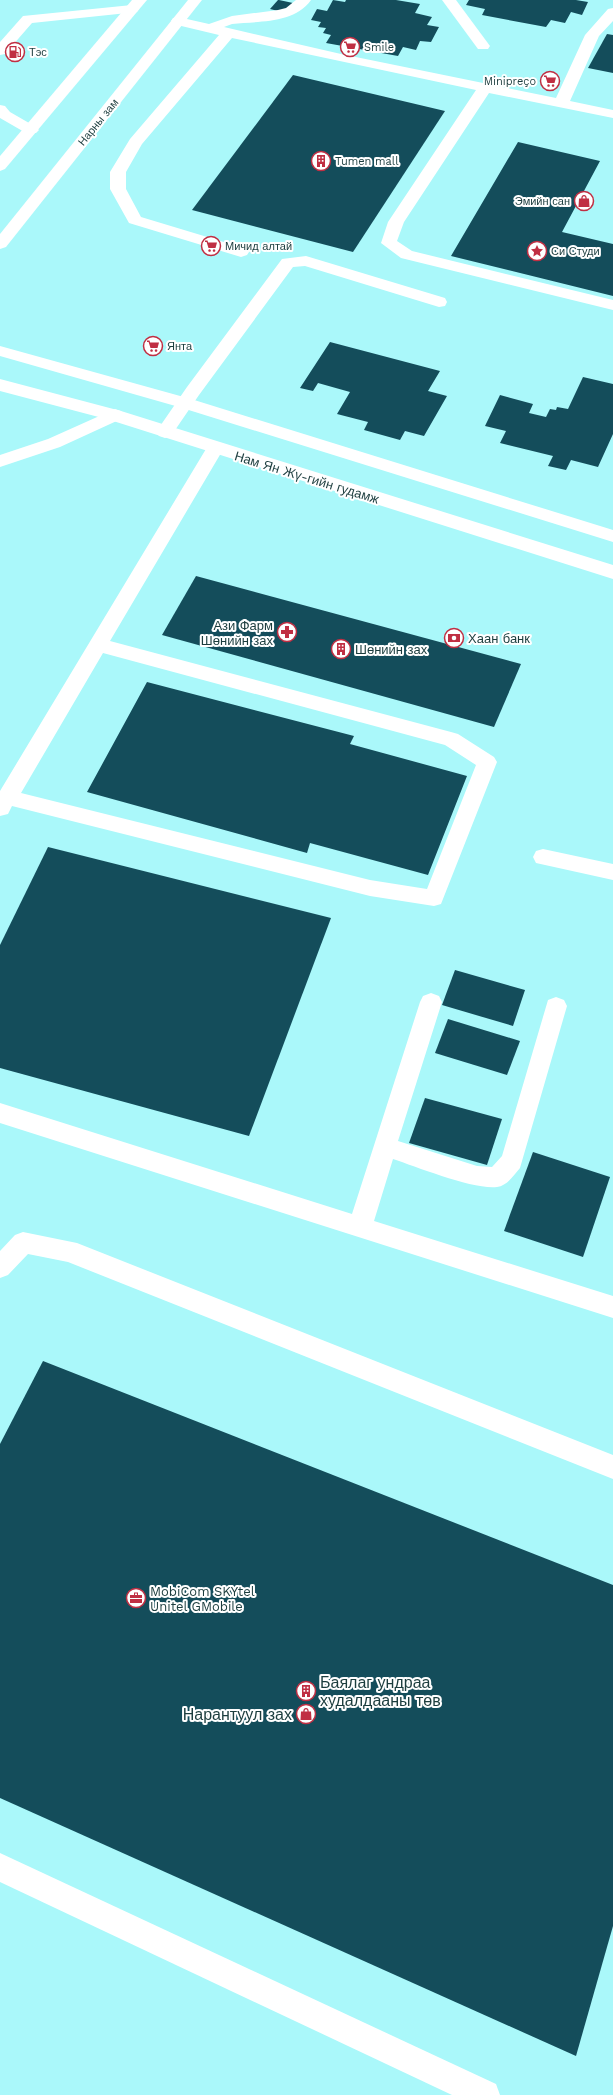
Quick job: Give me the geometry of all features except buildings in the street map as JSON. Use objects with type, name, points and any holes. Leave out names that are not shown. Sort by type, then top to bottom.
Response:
[{"type":"main road","name":"Нарны зам","points":[[0,244],[195,0]]},
{"type":"main road","points":[[210,28],[230,20],[287,13],[296,9],[304,0]]},
{"type":"main road","points":[[449,0],[483,46]]},
{"type":"main road","points":[[0,51],[28,19],[136,5]]},
{"type":"main road","points":[[0,166],[136,5]]},
{"type":"main road","points":[[561,104],[592,35],[613,12]]},
{"type":"main road","points":[[178,21],[485,88],[613,114]]},
{"type":"main road","points":[[229,32],[135,142],[118,172],[118,190],[136,220],[242,252]]},
{"type":"main road","points":[[485,88],[396,222],[389,242],[408,255],[613,305]]},
{"type":"main road","points":[[0,109],[5,115],[30,130]]},
{"type":"main road","points":[[165,432],[288,263],[306,261],[319,264],[439,302]]},
{"type":"main road","points":[[0,350],[185,403],[613,536]]},
{"type":"main road","name":"Нам Ян Жү-гийн гудамж","points":[[0,385],[115,415],[214,448],[613,572]]},
{"type":"main road","points":[[0,461],[54,443],[115,415]]},
{"type":"main road","points":[[97,644],[451,739],[487,762],[434,898],[370,888],[4,803],[97,644],[214,448]]},
{"type":"main road","points":[[543,857],[613,872]]},
{"type":"main road","points":[[360,1227],[431,1002]]},
{"type":"main road","points":[[385,1147],[476,1176],[497,1177],[512,1161],[556,1006]]},
{"type":"main road","points":[[0,1113],[613,1307]]},
{"type":"main road","points":[[0,1267],[23,1243],[69,1251],[613,1467]]},
{"type":"main road","points":[[0,1867],[485,2095]]},
{"type":"place","name":"Smile","points":[[350,47]]},
{"type":"place","name":"Тэс","points":[[15,52]]},
{"type":"place","name":"Minipreço","points":[[550,81]]},
{"type":"place","name":"Tumen mall","points":[[321,161]]},
{"type":"place","name":"Эмийн сан","points":[[584,201]]},
{"type":"place","name":"Мичид алтай","points":[[211,246]]},
{"type":"place","name":"Си Студи","points":[[537,251]]},
{"type":"place","name":"Янта","points":[[153,346]]},
{"type":"place","name":"Ази Фарм Шөнийн зах","points":[[287,632]]},
{"type":"place","name":"Хаан банк","points":[[454,638]]},
{"type":"place","name":"Шөнийн зах","points":[[341,649]]},
{"type":"place","name":"MobiCom SKYtel Unitel GMobile","points":[[136,1598]]},
{"type":"place","name":"Баялаг ундраа худалдааны төв","points":[[306,1691]]},
{"type":"place","name":"Нарантуул зах","points":[[306,1714]]}]
